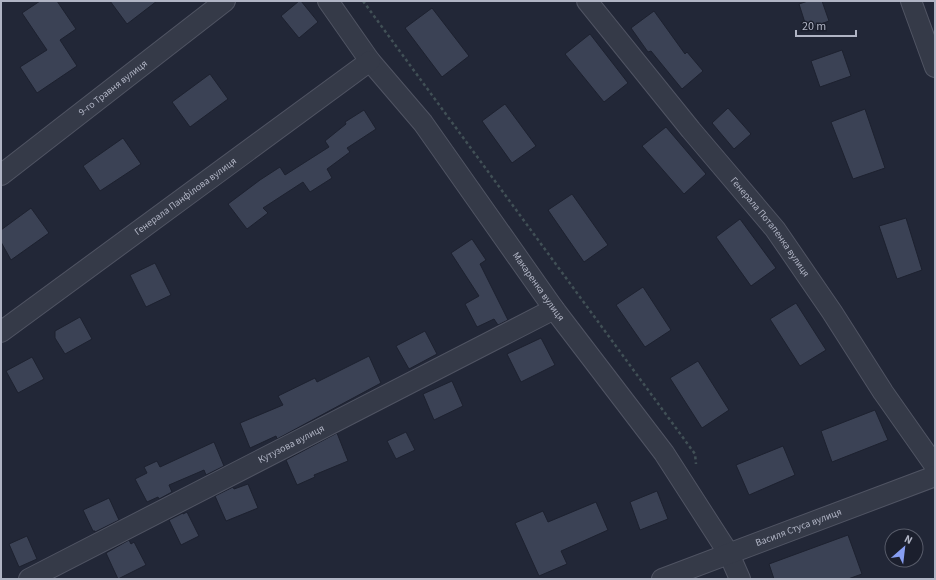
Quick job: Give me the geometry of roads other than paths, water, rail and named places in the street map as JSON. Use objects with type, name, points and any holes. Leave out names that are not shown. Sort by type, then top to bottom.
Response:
[{"type":"street","name":"9-го Травня вулиця","points":[[1,175],[225,1]]},
{"type":"street","name":"Макаренка вулиця","points":[[328,1],[370,61],[423,123],[554,309],[664,453],[729,554],[740,579]]},
{"type":"street","name":"Генерала Потапенка вулиця","points":[[587,1],[691,130],[775,229],[832,312],[883,392],[935,466]]},
{"type":"street","points":[[911,1],[935,68]]},
{"type":"street","name":"Генерала Панфілова вулиця","points":[[1,332],[370,61]]},
{"type":"street","name":"Кутузова вулиця","points":[[29,579],[554,309]]},
{"type":"street","name":"Василя Стуса вулиця","points":[[662,579],[935,476]]}]
